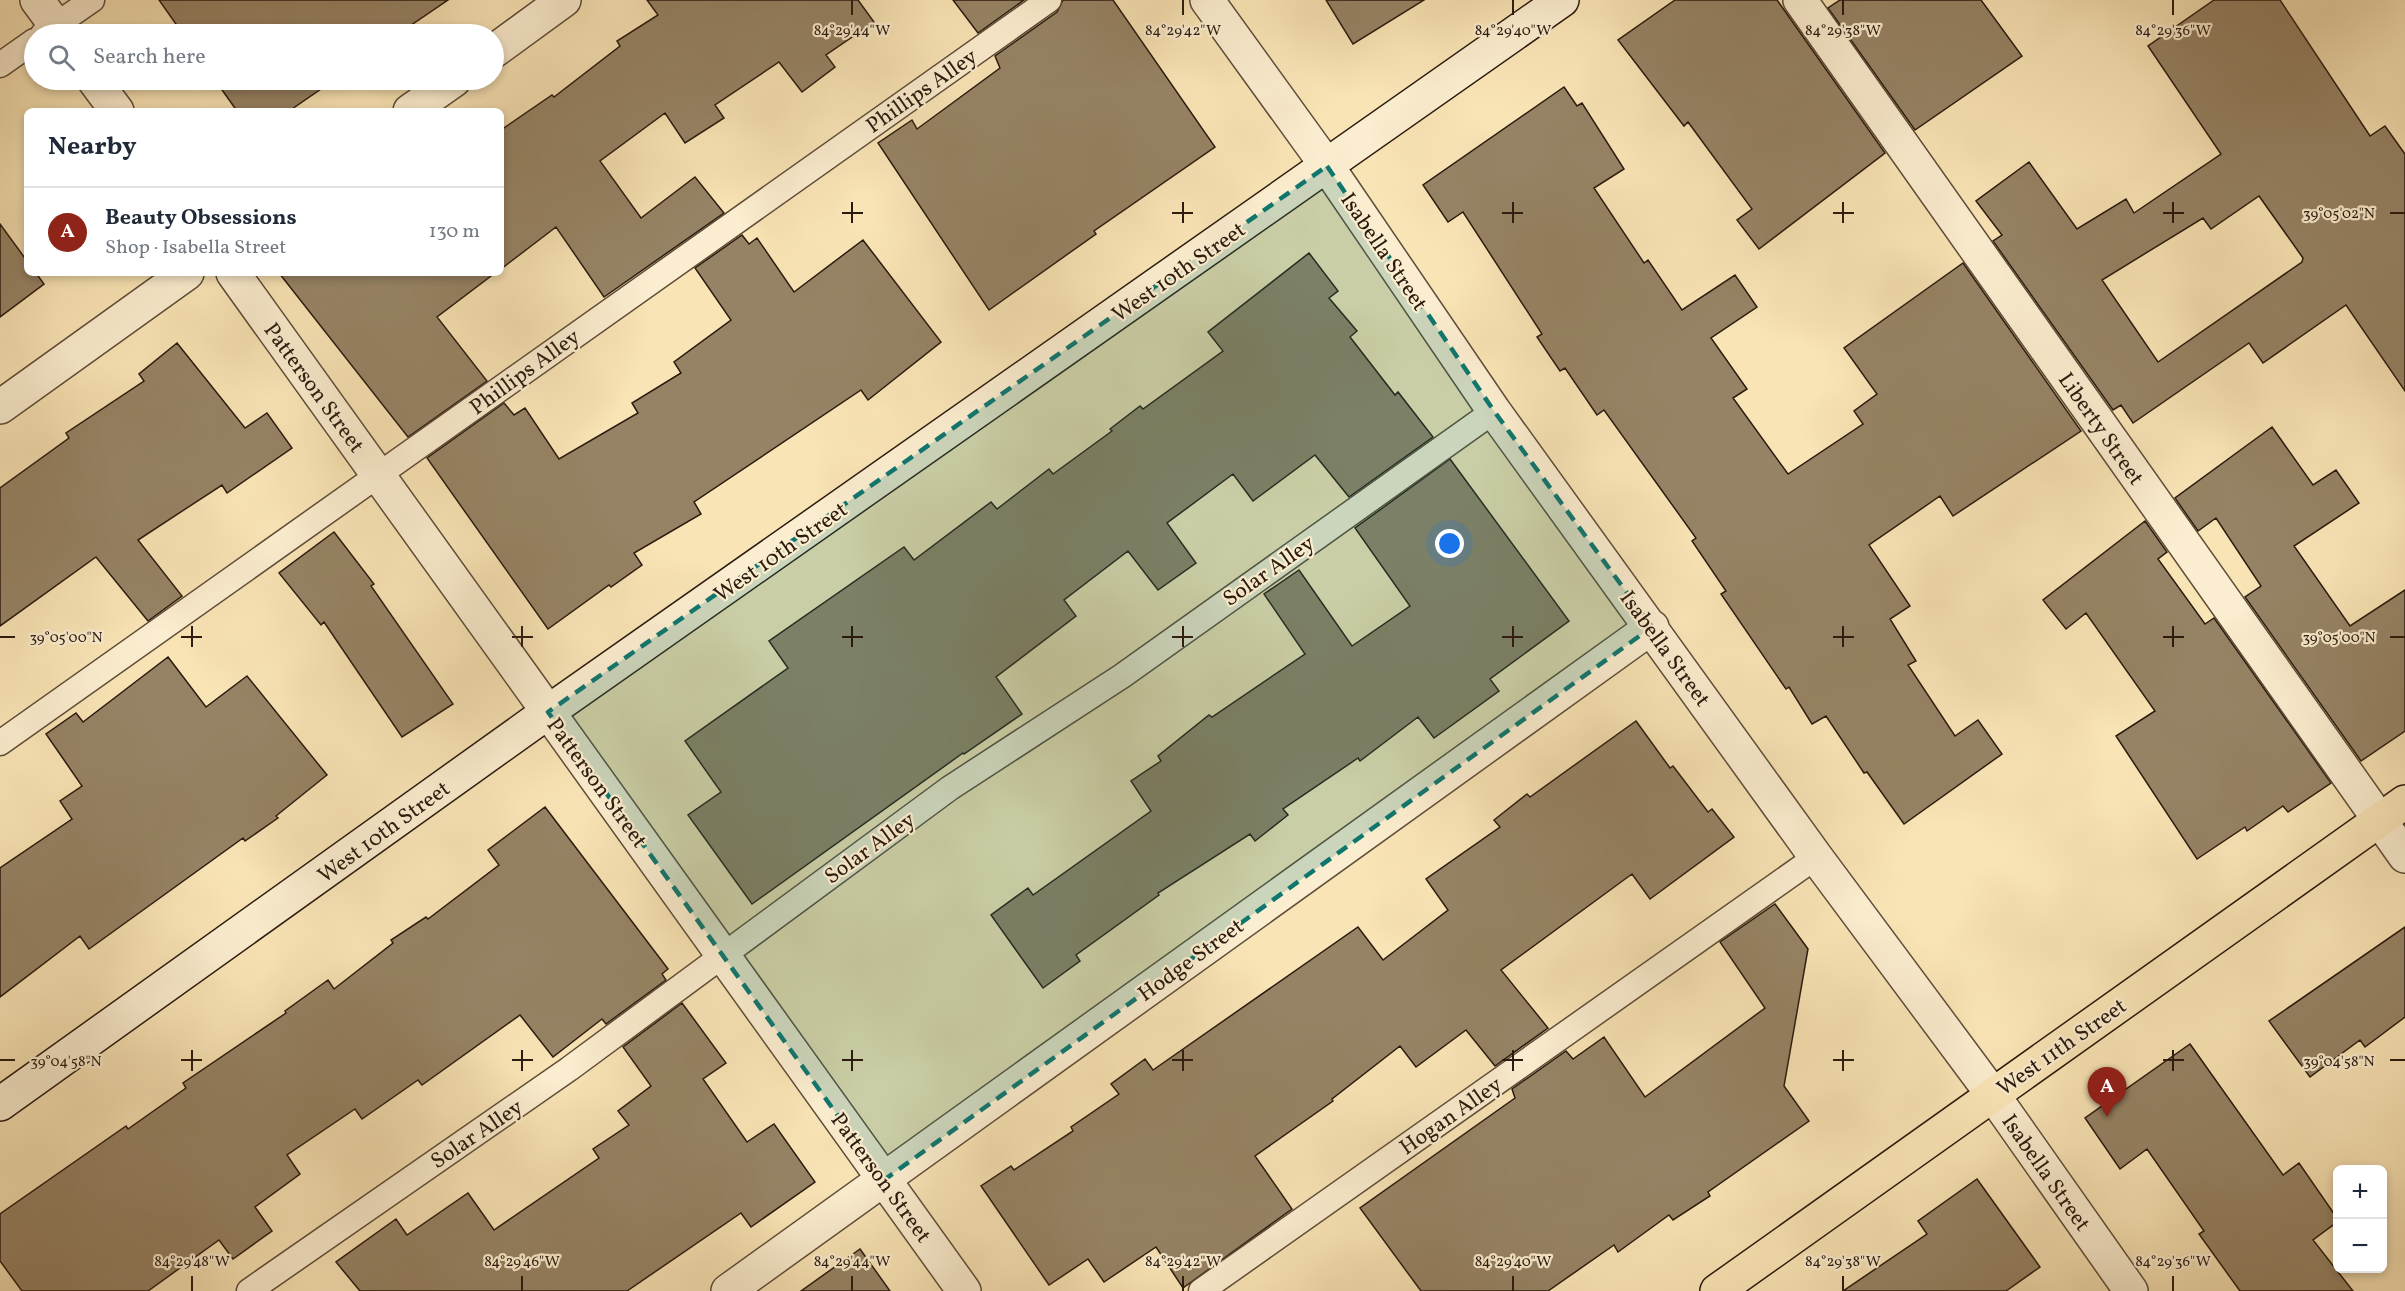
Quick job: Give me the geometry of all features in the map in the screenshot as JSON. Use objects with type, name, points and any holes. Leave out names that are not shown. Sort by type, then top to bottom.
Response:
[{"type":"main road","name":"West 11th Street","points":[[1717,1291],[2392,811]]},
{"type":"street","points":[[504,44],[564,0]]},
{"type":"street","name":"Isabella Street","points":[[1207,0],[1327,166],[1494,411],[1816,857],[1993,1095],[2131,1291]]},
{"type":"street","name":"West 10th Street","points":[[0,1104],[548,712],[1562,0]]},
{"type":"street","name":"Liberty Street","points":[[1800,0],[2392,811],[2405,856]]},
{"type":"street","points":[[101,90],[115,108]]},
{"type":"street","points":[[414,108],[440,90]]},
{"type":"street","points":[[0,407],[183,276]]},
{"type":"street","name":"Patterson Street","points":[[235,276],[964,1291]]},
{"type":"street","name":"Hodge Street","points":[[728,1291],[1652,627]]},
{"type":"lane","points":[[51,24],[92,0]]},
{"type":"lane","name":"Phillips Alley","points":[[0,743],[1048,0]]},
{"type":"lane","points":[[0,65],[24,45]]},
{"type":"lane","name":"Solar Alley","points":[[249,1291],[568,1069],[724,957],[755,930],[950,788],[1122,676],[1494,411]]},
{"type":"lane","name":"Hogan Alley","points":[[1202,1291],[1816,857]]},
{"type":"highlighted area","points":[[1327,166],[1494,411],[1652,627],[884,1180],[548,712]]},
{"type":"building","points":[[159,0],[448,0],[413,24],[176,24]]},
{"type":"building","points":[[647,0],[858,0],[874,22],[826,55],[835,67],[802,92],[779,62],[715,105],[724,118],[685,143],[665,113],[600,161],[641,218],[695,177],[724,213],[604,297],[556,227],[504,267],[504,128],[552,95],[554,97],[620,46],[617,41],[658,15]]},
{"type":"building","points":[[953,0],[1024,0],[978,33]]},
{"type":"building","points":[[1063,0],[1113,0],[1215,147],[1094,231],[1096,234],[989,310],[878,143],[912,120],[917,129],[1000,68],[995,56],[1057,12]]},
{"type":"building","points":[[1326,0],[1424,0],[1353,44]]},
{"type":"building","points":[[1675,0],[1777,0],[1885,153],[1759,249],[1737,220],[1752,209],[1688,122],[1684,126],[1618,40]]},
{"type":"building","points":[[1840,0],[1981,0],[2022,56],[1915,130],[1828,8]]},
{"type":"building","points":[[2214,0],[2280,0],[2370,136],[2385,126],[2405,154],[2405,391],[2346,305],[2263,363],[2249,343],[2133,423],[2121,405],[2113,410],[1993,241],[2002,235],[1976,201],[2029,162],[2077,229],[2126,199],[2134,213],[2221,154],[2148,46]],"holes":[[[2259,196],[2303,258],[2302,262],[2158,362],[2102,280],[2203,218],[2211,229]]]},
{"type":"building","points":[[1564,87],[1577,106],[1582,103],[1624,169],[1594,188],[1644,263],[1648,260],[1682,310],[1735,275],[1757,307],[1711,338],[1747,389],[1733,398],[1788,474],[1863,424],[1854,411],[1877,394],[1844,348],[1963,263],[2081,431],[1953,516],[1940,496],[1869,545],[1910,606],[1890,619],[1916,661],[1908,665],[1955,736],[1978,720],[2002,754],[1904,824],[1867,772],[1864,773],[1826,716],[1812,724],[1789,687],[1786,689],[1721,594],[1726,591],[1692,541],[1696,538],[1604,410],[1597,415],[1565,368],[1560,371],[1537,337],[1542,334],[1463,212],[1448,222],[1423,185]]},
{"type":"building","points":[[222,90],[319,90],[293,108],[235,108]]},
{"type":"building","points":[[0,224],[24,257],[24,276],[38,276],[44,284],[0,317]]},
{"type":"building","points":[[742,235],[749,244],[757,238],[794,292],[863,240],[941,342],[868,400],[861,390],[694,502],[701,514],[634,553],[642,565],[611,587],[609,585],[548,629],[427,458],[504,403],[514,415],[525,408],[559,459],[638,413],[632,403],[681,373],[674,362],[731,320],[695,268]]},
{"type":"building","points":[[1309,253],[1338,291],[1329,298],[1357,331],[1350,337],[1395,395],[1398,392],[1433,437],[1349,497],[1315,455],[1253,501],[1233,474],[1167,523],[1196,563],[1158,590],[1128,551],[1064,600],[1076,616],[996,677],[1022,714],[963,753],[752,904],[688,815],[721,792],[685,741],[788,668],[769,641],[904,547],[914,560],[991,502],[997,509],[1049,469],[1053,474],[1112,431],[1110,429],[1140,406],[1143,409],[1223,351],[1208,332]]},
{"type":"building","points":[[281,276],[491,276],[437,317],[487,381],[408,437]]},
{"type":"building","points":[[177,343],[245,428],[267,413],[292,448],[227,493],[222,485],[138,540],[182,596],[148,621],[96,557],[0,626],[0,488],[69,438],[66,433],[144,381],[139,374]]},
{"type":"building","points":[[2272,427],[2313,485],[2336,470],[2359,503],[2294,546],[2350,626],[2405,590],[2405,731],[2361,761],[2245,597],[2261,586],[2216,518],[2198,531],[2175,498]]},
{"type":"building","points":[[1450,459],[1569,621],[1490,679],[1499,691],[1434,738],[1418,717],[1360,761],[1358,758],[1283,809],[1288,815],[1255,841],[1250,834],[1158,893],[1159,895],[1076,955],[1080,961],[1043,988],[991,915],[1028,888],[1033,895],[1151,811],[1131,781],[1161,761],[1158,756],[1209,715],[1212,717],[1305,654],[1264,594],[1299,570],[1352,646],[1410,606],[1355,528]]},
{"type":"building","points":[[2145,521],[2167,552],[2158,559],[2205,624],[2214,618],[2331,783],[2288,812],[2283,806],[2247,831],[2245,827],[2197,859],[2116,736],[2155,711],[2086,613],[2066,629],[2043,600]]},
{"type":"building","points":[[334,532],[374,584],[371,586],[453,704],[402,737],[324,622],[321,625],[279,573]]},
{"type":"building","points":[[168,657],[206,707],[247,676],[327,775],[276,816],[278,818],[245,841],[243,838],[89,949],[80,936],[0,997],[0,868],[72,819],[60,801],[82,786],[46,734],[76,713],[83,722]]},
{"type":"building","points":[[1636,721],[1670,768],[1673,766],[1708,812],[1712,809],[1734,837],[1650,899],[1632,874],[1501,970],[1548,1028],[1495,1066],[1466,1030],[1416,1067],[1400,1046],[1332,1099],[1333,1101],[1255,1156],[1292,1209],[1183,1288],[1156,1247],[1104,1282],[1088,1259],[1049,1285],[981,1186],[1011,1166],[1014,1170],[1073,1131],[1071,1127],[1119,1094],[1111,1084],[1145,1059],[1153,1070],[1358,927],[1383,960],[1448,910],[1426,879],[1500,827],[1494,820],[1527,794],[1530,797]]},
{"type":"building","points":[[545,807],[668,969],[662,974],[666,980],[606,1024],[602,1019],[553,1057],[520,1015],[422,1085],[418,1080],[362,1119],[355,1109],[287,1155],[300,1174],[255,1207],[272,1231],[233,1259],[219,1240],[148,1291],[22,1291],[0,1261],[0,1214],[126,1126],[128,1129],[186,1088],[183,1083],[286,1013],[285,1011],[328,980],[334,989],[393,943],[391,940],[426,917],[428,919],[499,865],[488,850]]},
{"type":"building","points":[[1775,904],[1808,949],[1784,1086],[1809,1121],[1708,1192],[1710,1196],[1673,1220],[1669,1215],[1618,1252],[1614,1245],[1548,1291],[1421,1291],[1360,1208],[1515,1098],[1512,1089],[1566,1051],[1573,1059],[1604,1037],[1645,1097],[1765,1008],[1720,942]]},
{"type":"building","points":[[2405,927],[2405,1017],[2365,1047],[2360,1040],[2310,1077],[2269,1021]]},
{"type":"building","points":[[682,1003],[726,1063],[703,1079],[747,1142],[774,1124],[815,1182],[751,1227],[741,1213],[627,1291],[360,1291],[336,1262],[396,1219],[407,1235],[468,1193],[494,1230],[599,1158],[593,1149],[629,1125],[618,1111],[651,1086],[623,1047]]},
{"type":"building","points":[[2190,1044],[2283,1175],[2299,1163],[2333,1212],[2333,1225],[2313,1240],[2333,1266],[2333,1273],[2339,1273],[2353,1291],[2240,1291],[2199,1234],[2204,1231],[2147,1149],[2120,1169],[2085,1118]]},
{"type":"building","points":[[1977,1179],[2040,1267],[2006,1291],[1843,1291],[1927,1234],[1918,1221]]},
{"type":"building","points":[[860,1249],[890,1291],[801,1291]]},
{"type":"place","name":"Beauty Obsessions","points":[[2107,1117]]}]
